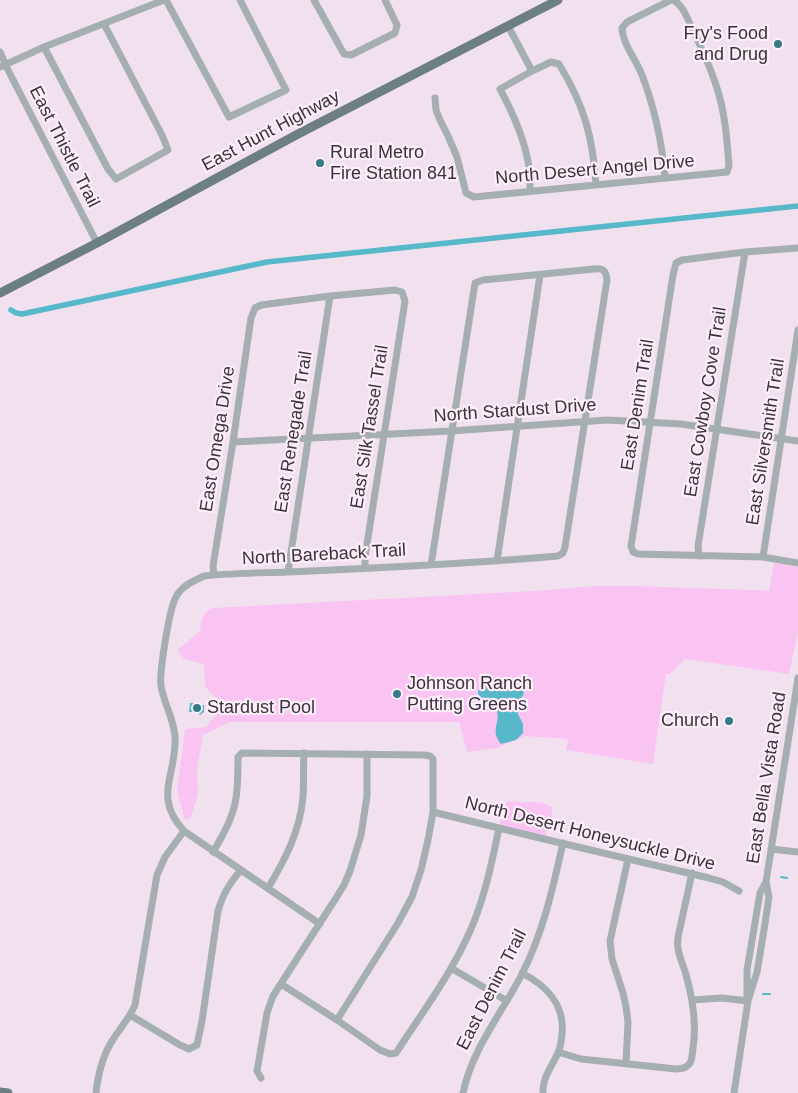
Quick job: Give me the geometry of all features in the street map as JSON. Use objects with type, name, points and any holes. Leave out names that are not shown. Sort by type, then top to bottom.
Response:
[{"type":"main road","name":"East Hunt Highway","points":[[0,293],[97,244],[298,134],[558,0]]},
{"type":"main road","points":[[0,1092],[8,1093]]},
{"type":"street","points":[[2,66],[44,47],[165,0],[228,117],[286,90],[240,0]]},
{"type":"street","points":[[314,0],[344,54],[351,55],[395,33],[397,25],[385,0]]},
{"type":"street","points":[[665,178],[658,126],[650,97],[640,71],[622,36],[622,28],[627,22],[672,0]]},
{"type":"street","name":"North Desert Angel Drive","points":[[435,98],[436,110],[458,157],[466,194],[474,196],[727,172],[729,166],[724,118],[717,86],[688,19],[679,3],[672,0]]},
{"type":"street","points":[[44,47],[108,169],[116,178],[168,150],[104,24]]},
{"type":"street","points":[[508,26],[532,71]]},
{"type":"street","name":"East Thistle Trail","points":[[0,52],[2,66],[97,244]]},
{"type":"street","points":[[530,191],[529,167],[522,140],[511,110],[500,89],[551,62],[559,64],[578,99],[588,126],[594,158],[596,185]]},
{"type":"street","points":[[745,252],[798,248]]},
{"type":"street","name":"East Denim Trail","points":[[699,556],[638,554],[633,552],[632,546],[650,422],[676,263],[682,260],[745,252]]},
{"type":"street","name":"East Cowboy Cove Trail","points":[[699,556],[698,546],[745,252]]},
{"type":"street","points":[[431,565],[475,284],[483,280],[600,268],[604,270],[607,280],[586,421]]},
{"type":"street","points":[[497,561],[540,275]]},
{"type":"street","name":"East Silk Tassel Trail","points":[[330,296],[395,290],[402,292],[405,301],[365,557],[365,568]]},
{"type":"street","name":"East Omega Drive","points":[[214,575],[213,566],[254,308],[261,305],[330,296]]},
{"type":"street","name":"East Renegade Trail","points":[[288,572],[330,296]]},
{"type":"street","name":"East Silversmith Trail","points":[[763,558],[798,330]]},
{"type":"street","name":"North Stardust Drive","points":[[233,442],[451,431],[606,420],[681,424],[798,441]]},
{"type":"street","name":"North Bareback Trail","points":[[184,831],[174,821],[168,804],[168,787],[176,746],[175,730],[160,684],[166,636],[175,599],[182,590],[190,583],[204,576],[214,575],[431,565],[558,556],[563,553],[565,547],[586,421]]},
{"type":"street","points":[[699,556],[763,558],[798,563]]},
{"type":"street","name":"East Bella Vista Road","points":[[734,1093],[748,1002],[758,972],[769,897],[766,882],[798,678]]},
{"type":"street","points":[[213,852],[226,829],[235,806],[238,789],[238,757],[242,753],[424,755],[430,756],[433,759],[433,812],[421,870],[412,896],[398,923],[337,1020]]},
{"type":"street","points":[[268,888],[289,850],[300,816],[303,798],[304,753]]},
{"type":"street","points":[[261,1078],[257,1071],[272,996],[344,885],[356,854],[367,796],[368,754]]},
{"type":"street","name":"North Desert Honeysuckle Drive","points":[[433,812],[692,873],[723,882],[739,891]]},
{"type":"street","points":[[281,984],[380,1050],[390,1054],[396,1053],[465,941],[484,896],[500,828]]},
{"type":"street","points":[[96,1093],[99,1072],[105,1054],[130,1015],[138,995],[157,875],[165,857],[184,831],[320,924]]},
{"type":"street","name":"East Denim Trail","points":[[463,1093],[472,1063],[508,1001],[534,947],[543,924],[556,878],[563,843]]},
{"type":"street","points":[[771,849],[798,852]]},
{"type":"street","points":[[626,1063],[628,1022],[623,992],[612,959],[610,941],[628,859]]},
{"type":"street","points":[[130,1015],[180,1045],[190,1049],[196,1045],[200,1030],[218,911],[223,895],[231,881],[241,870]]},
{"type":"street","points":[[558,1052],[581,1059],[676,1069],[687,1068],[690,1064],[694,1041],[692,1000],[677,946],[692,873]]},
{"type":"street","points":[[450,968],[508,1001]]},
{"type":"street","points":[[522,973],[535,980],[555,999],[562,1019],[561,1044],[544,1082],[543,1093]]},
{"type":"street","points":[[692,1000],[722,998],[748,1002]]},
{"type":"shaded area","name":"Johnson Ranch Putting Greens","points":[[774,563],[798,567],[798,632],[789,674],[685,659],[670,674],[666,674],[653,764],[566,750],[568,739],[525,736],[497,748],[467,752],[459,722],[230,722],[203,735],[197,768],[198,794],[191,817],[185,820],[177,790],[185,729],[206,727],[219,711],[217,699],[205,687],[204,664],[184,659],[177,650],[200,631],[203,618],[212,608],[533,591],[593,586],[769,591]]},
{"type":"shaded area","points":[[509,801],[539,803],[552,807],[552,816],[544,839],[499,828],[504,805]]},
{"type":"water","points":[[493,678],[515,681],[521,686],[524,693],[518,705],[518,714],[523,724],[523,733],[516,740],[501,744],[496,734],[498,718],[496,708],[484,703],[479,698],[478,691]]},
{"type":"water","name":"Stardust Pool","points":[[190,703],[204,705],[204,712],[200,715],[197,712],[189,712]]},
{"type":"waterway","points":[[11,310],[22,314],[267,262],[798,206]]},
{"type":"waterway","points":[[781,877],[787,878]]},
{"type":"waterway","points":[[763,994],[770,994]]},
{"type":"place","name":"Fry's Food and Drug","points":[[778,44]]},
{"type":"place","name":"Rural Metro Fire Station 841","points":[[320,163]]},
{"type":"place","name":"Johnson Ranch Putting Greens","points":[[397,694]]},
{"type":"place","name":"Stardust Pool","points":[[197,708]]},
{"type":"place","name":"Church","points":[[729,721]]}]
